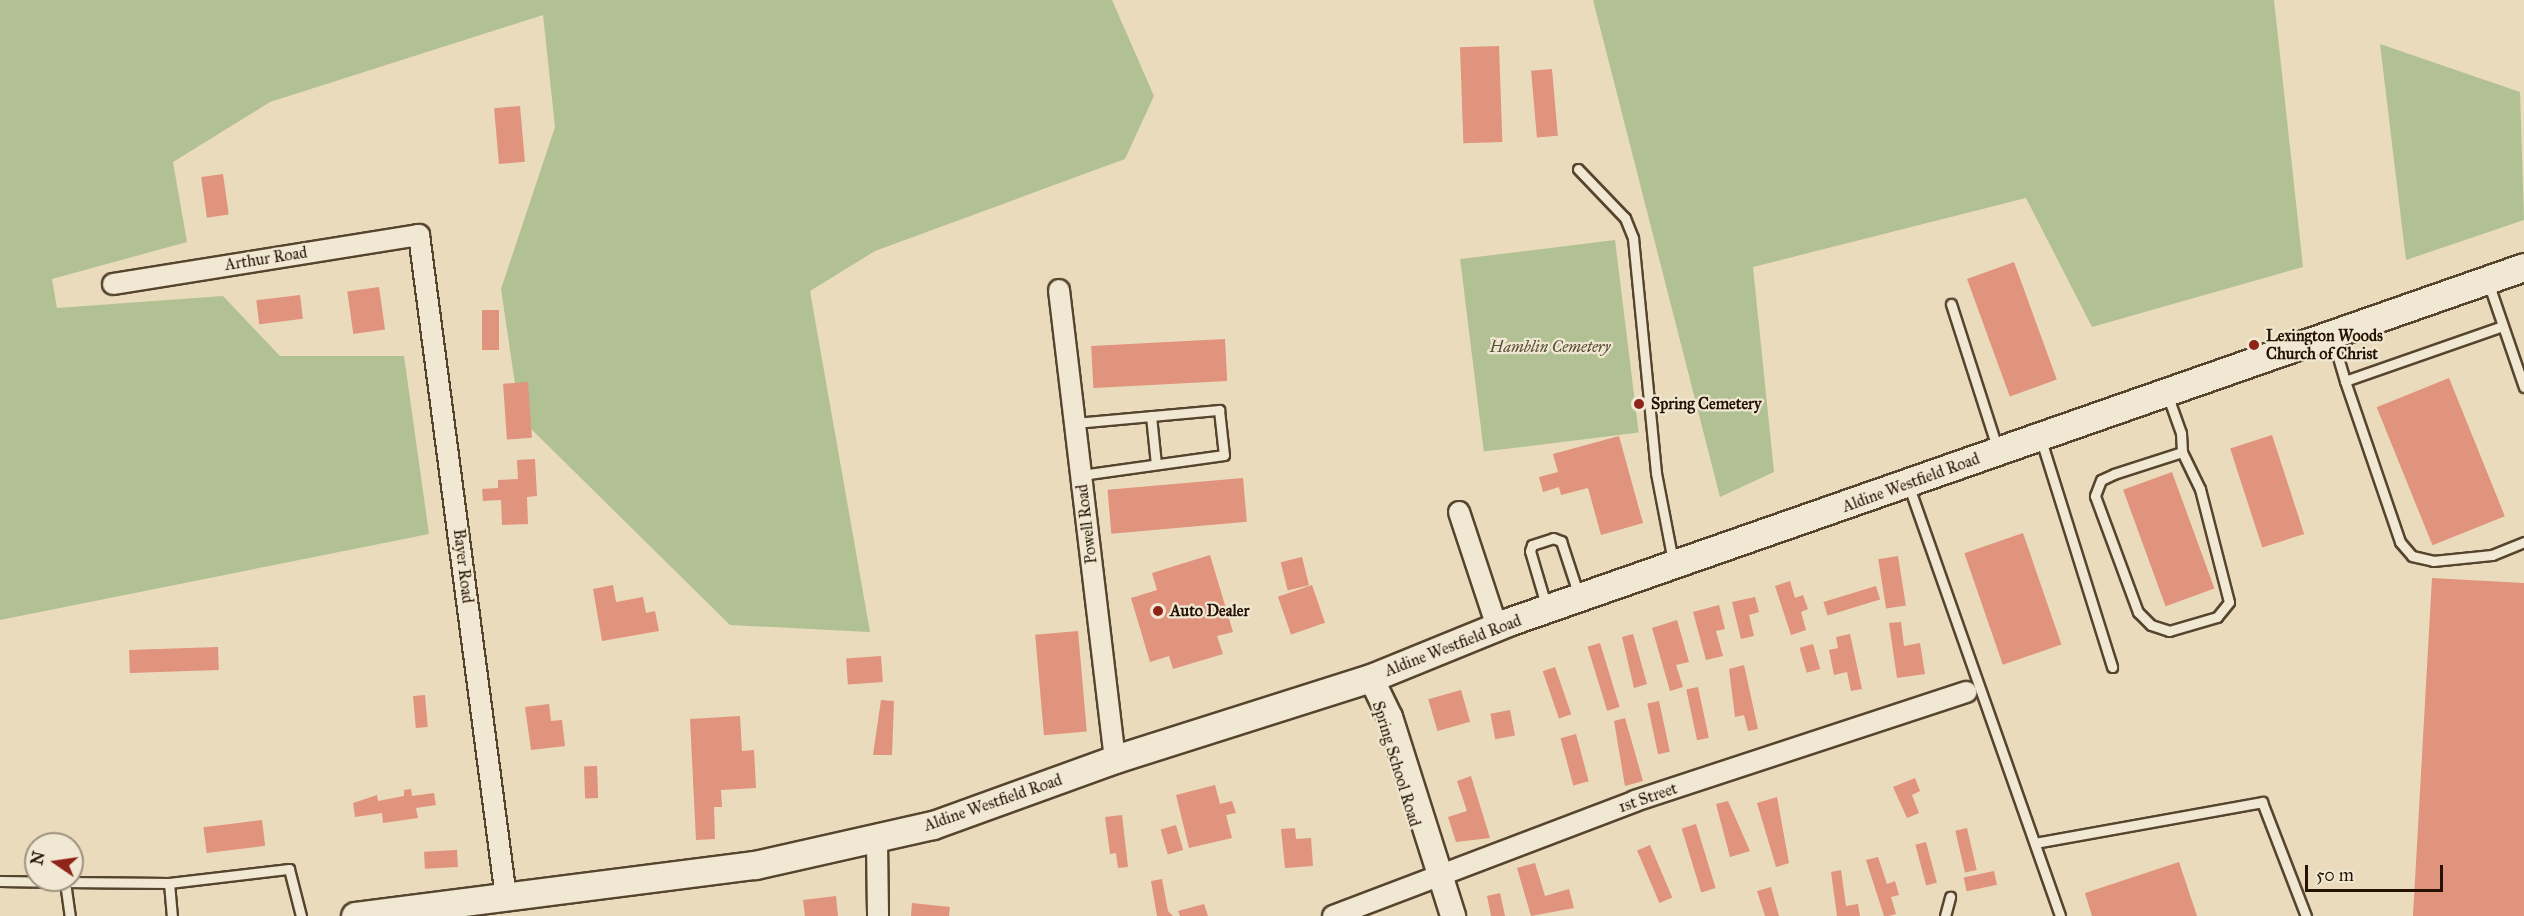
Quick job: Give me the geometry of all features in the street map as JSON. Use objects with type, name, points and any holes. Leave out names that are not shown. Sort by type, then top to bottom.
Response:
[{"type":"main road","name":"Aldine Westfield Road","points":[[355,916],[506,898],[877,842],[1115,759],[1371,678],[1497,627],[1581,600],[2331,333],[2524,267]]},
{"type":"street","name":"Arthur Road","points":[[113,284],[419,235]]},
{"type":"street","name":"Bayer Road","points":[[419,235],[506,898]]},
{"type":"street","name":"Powell Road","points":[[1059,290],[1115,759]]},
{"type":"street","points":[[1459,512],[1497,627]]},
{"type":"street","name":"Spring School Road","points":[[1371,678],[1423,853],[1438,877],[1453,916]]},
{"type":"street","name":"1st Street","points":[[1333,916],[1635,801],[1966,692]]},
{"type":"street","points":[[877,842],[878,916]]},
{"type":"lane","points":[[1578,169],[1624,218],[1633,238],[1656,473],[1675,567]]},
{"type":"lane","points":[[2487,279],[2524,387]]},
{"type":"lane","points":[[1951,304],[1999,452]]},
{"type":"lane","points":[[2345,381],[2503,326]]},
{"type":"lane","points":[[2331,333],[2400,542],[2412,556],[2433,561],[2492,555],[2524,542]]},
{"type":"lane","points":[[2166,392],[2181,433],[2182,452],[2200,489],[2229,602],[2217,617],[2169,631],[2151,625],[2138,612],[2095,496],[2097,485],[2108,477],[2182,452]]},
{"type":"lane","points":[[1075,423],[1219,410],[1224,455],[1081,475]]},
{"type":"lane","points":[[1150,416],[1156,464]]},
{"type":"lane","points":[[2040,437],[2112,667]]},
{"type":"lane","points":[[1908,484],[2060,916]]},
{"type":"lane","points":[[1548,610],[1530,552],[1532,545],[1553,538],[1562,541],[1581,600]]},
{"type":"lane","points":[[2035,843],[2262,802],[2306,916]]},
{"type":"lane","points":[[84,882],[169,883],[289,869],[301,916]]},
{"type":"lane","points":[[0,880],[24,881]]},
{"type":"lane","points":[[169,883],[172,916]]},
{"type":"lane","points":[[66,892],[70,916]]},
{"type":"lane","points":[[1945,916],[1950,897]]},
{"type":"green space","points":[[0,0],[1112,0],[1154,96],[1125,159],[875,251],[810,291],[870,632],[730,625],[520,418],[501,289],[555,127],[543,15],[270,102],[173,162],[187,242],[52,279],[57,308],[223,296],[280,356],[404,356],[429,534],[0,620]]},
{"type":"green space","points":[[1593,0],[2274,0],[2303,267],[2092,327],[2026,198],[1753,267],[1774,472],[1720,497]]},
{"type":"green space","points":[[2380,44],[2520,92],[2524,220],[2406,260]]},
{"type":"green space","name":"Hamblin Cemetery","points":[[1615,240],[1639,433],[1484,452],[1460,259]]},
{"type":"building","points":[[1499,46],[1502,142],[1463,143],[1460,47]]},
{"type":"building","points":[[1552,69],[1558,136],[1537,138],[1531,71]]},
{"type":"building","points":[[520,106],[525,162],[499,164],[494,108]]},
{"type":"building","points":[[223,174],[229,215],[207,218],[201,177]]},
{"type":"building","points":[[2014,262],[2057,379],[2010,397],[1967,279]]},
{"type":"building","points":[[379,287],[385,330],[353,334],[347,291]]},
{"type":"building","points":[[300,295],[303,319],[259,324],[256,300]]},
{"type":"building","points":[[482,310],[499,310],[499,350],[482,350]]},
{"type":"building","points":[[1225,339],[1227,381],[1093,388],[1091,346]]},
{"type":"building","points":[[2449,378],[2505,516],[2432,545],[2377,407]]},
{"type":"building","points":[[528,382],[532,438],[507,440],[503,384]]},
{"type":"building","points":[[2272,435],[2304,534],[2262,548],[2230,449]]},
{"type":"building","points":[[1619,436],[1643,523],[1601,535],[1588,488],[1561,495],[1559,487],[1543,492],[1539,477],[1558,472],[1553,454]]},
{"type":"building","points":[[535,459],[537,496],[527,497],[528,524],[502,525],[501,500],[483,501],[482,489],[498,488],[498,480],[518,479],[517,460]]},
{"type":"building","points":[[2172,472],[2214,589],[2166,606],[2123,490]]},
{"type":"building","points":[[1243,478],[1247,522],[1111,534],[1108,490]]},
{"type":"building","points":[[2023,533],[2061,645],[2003,665],[1964,553]]},
{"type":"building","points":[[1210,555],[1233,632],[1217,636],[1223,654],[1173,669],[1169,656],[1150,662],[1131,598],[1157,590],[1152,573]]},
{"type":"building","points":[[1898,556],[1906,605],[1886,609],[1878,559]]},
{"type":"building","points":[[1302,557],[1309,585],[1288,590],[1281,562]]},
{"type":"building","points":[[2432,578],[2524,583],[2524,916],[2413,916]]},
{"type":"building","points":[[1790,581],[1795,598],[1803,595],[1808,609],[1801,612],[1806,630],[1791,635],[1775,586]]},
{"type":"building","points":[[613,585],[616,602],[643,597],[646,613],[655,611],[659,631],[602,641],[593,589]]},
{"type":"building","points":[[1312,585],[1325,623],[1291,635],[1278,597]]},
{"type":"building","points":[[1876,586],[1880,599],[1827,615],[1823,602]]},
{"type":"building","points":[[1755,597],[1759,612],[1749,615],[1754,636],[1741,639],[1732,602]]},
{"type":"building","points":[[1719,605],[1725,629],[1716,631],[1723,656],[1706,660],[1693,612]]},
{"type":"building","points":[[1677,620],[1689,662],[1676,665],[1683,687],[1670,691],[1652,628]]},
{"type":"building","points":[[1901,622],[1904,646],[1920,643],[1925,674],[1897,678],[1889,623]]},
{"type":"building","points":[[1078,631],[1087,732],[1044,735],[1035,635]]},
{"type":"building","points":[[1633,634],[1647,684],[1634,688],[1622,637]]},
{"type":"building","points":[[1850,634],[1862,689],[1851,691],[1847,672],[1834,675],[1829,650],[1838,648],[1836,637]]},
{"type":"building","points":[[1600,643],[1620,707],[1607,711],[1588,647]]},
{"type":"building","points":[[1813,644],[1820,669],[1807,673],[1800,648]]},
{"type":"building","points":[[218,647],[219,670],[130,673],[129,650]]},
{"type":"building","points":[[881,656],[883,682],[848,684],[846,658]]},
{"type":"building","points":[[1744,665],[1758,729],[1748,731],[1744,715],[1735,717],[1729,669]]},
{"type":"building","points":[[1555,667],[1571,714],[1559,719],[1543,671]]},
{"type":"building","points":[[1698,687],[1709,738],[1697,740],[1686,689]]},
{"type":"building","points":[[1461,690],[1470,722],[1437,731],[1428,699]]},
{"type":"building","points":[[425,695],[428,727],[416,728],[413,696]]},
{"type":"building","points":[[881,700],[894,701],[892,755],[873,755]]},
{"type":"building","points":[[1659,701],[1670,752],[1658,754],[1647,703]]},
{"type":"building","points":[[549,704],[551,721],[562,720],[565,746],[531,750],[525,707]]},
{"type":"building","points":[[1510,710],[1515,736],[1495,739],[1490,714]]},
{"type":"building","points":[[740,716],[742,751],[754,750],[756,788],[721,790],[722,807],[714,807],[715,839],[696,840],[690,719]]},
{"type":"building","points":[[1625,718],[1643,781],[1625,786],[1614,721]]},
{"type":"building","points":[[1576,734],[1589,781],[1573,785],[1561,738]]},
{"type":"building","points":[[584,766],[597,766],[598,798],[585,798]]},
{"type":"building","points":[[1471,776],[1490,838],[1456,842],[1448,817],[1467,811],[1457,781]]},
{"type":"building","points":[[1915,778],[1920,791],[1912,795],[1919,813],[1907,818],[1893,787]]},
{"type":"building","points":[[1215,785],[1220,804],[1232,801],[1236,813],[1226,815],[1232,838],[1189,848],[1176,795]]},
{"type":"building","points":[[411,789],[412,796],[434,793],[436,805],[416,808],[418,818],[383,823],[382,813],[355,817],[353,803],[377,795],[378,801],[404,796],[404,790]]},
{"type":"building","points":[[1777,797],[1789,863],[1776,867],[1757,803]]},
{"type":"building","points":[[1728,801],[1750,851],[1730,857],[1716,804]]},
{"type":"building","points":[[1122,815],[1128,867],[1118,868],[1116,853],[1110,854],[1105,817]]},
{"type":"building","points":[[262,820],[265,846],[207,853],[203,827]]},
{"type":"building","points":[[1696,824],[1716,888],[1701,892],[1682,828]]},
{"type":"building","points":[[1176,825],[1183,850],[1168,854],[1161,829]]},
{"type":"building","points":[[1295,828],[1296,839],[1311,838],[1313,866],[1285,868],[1281,829]]},
{"type":"building","points":[[1967,828],[1977,870],[1965,873],[1955,831]]},
{"type":"building","points":[[1926,842],[1937,883],[1926,885],[1915,845]]},
{"type":"building","points":[[1650,845],[1672,897],[1659,903],[1637,850]]},
{"type":"building","points":[[457,850],[458,867],[425,869],[424,852]]},
{"type":"building","points":[[1878,857],[1887,884],[1895,881],[1899,895],[1891,897],[1896,914],[1889,916],[1884,916],[1866,860]]},
{"type":"building","points":[[2179,862],[2197,916],[2092,916],[2085,893]]},
{"type":"building","points":[[1535,863],[1545,896],[1569,889],[1574,908],[1531,916],[1517,868]]},
{"type":"building","points":[[1841,870],[1846,906],[1858,904],[1860,916],[1837,916],[1831,872]]},
{"type":"building","points":[[1994,871],[1997,885],[1967,891],[1964,877]]},
{"type":"building","points":[[1162,879],[1168,911],[1173,916],[1157,916],[1151,881]]},
{"type":"building","points":[[1771,887],[1779,916],[1765,916],[1757,891]]},
{"type":"building","points":[[1500,893],[1505,916],[1491,916],[1487,896]]},
{"type":"building","points":[[836,896],[838,916],[805,916],[803,900]]},
{"type":"building","points":[[912,903],[950,907],[949,916],[911,916]]},
{"type":"building","points":[[1204,904],[1208,916],[1180,916],[1178,911]]},
{"type":"place","name":"Lexington Woods Church of Christ","points":[[2254,345]]},
{"type":"place","name":"Spring Cemetery","points":[[1639,404]]},
{"type":"place","name":"Auto Dealer","points":[[1158,611]]}]
